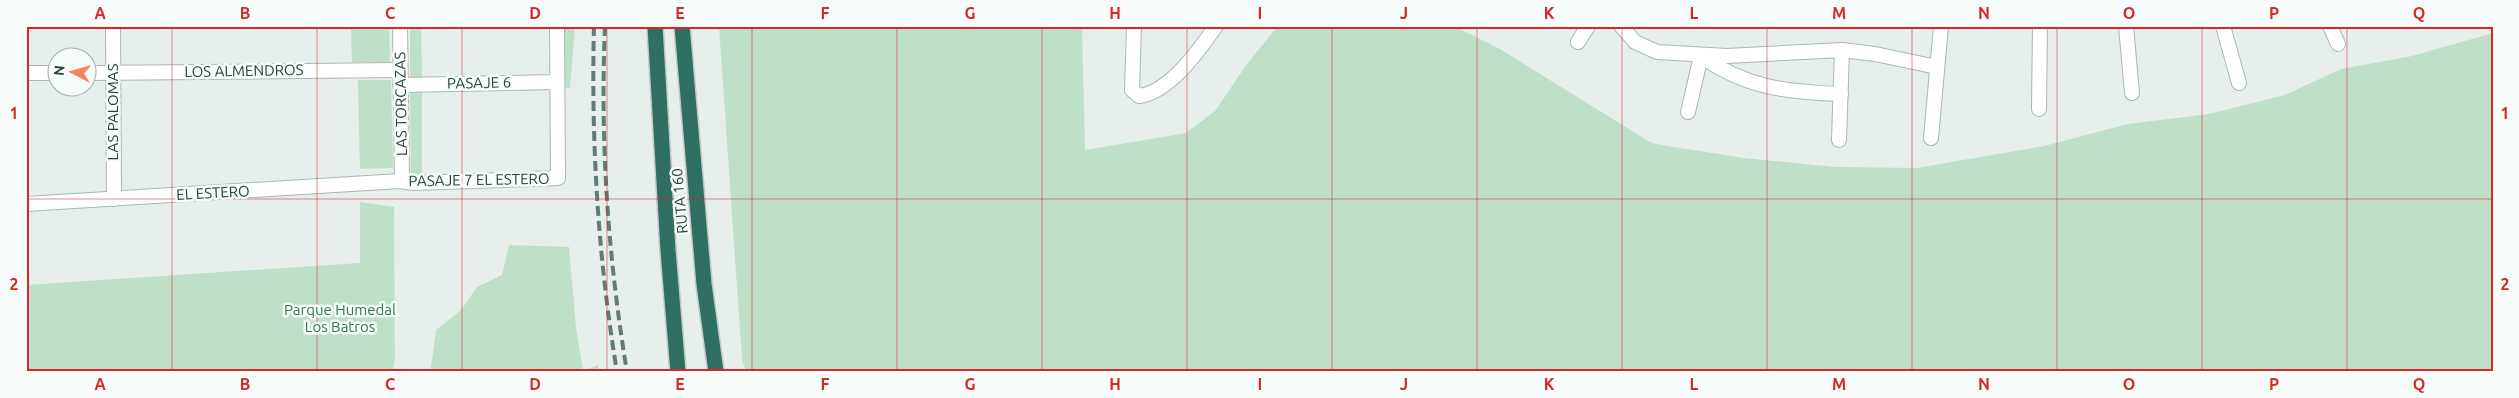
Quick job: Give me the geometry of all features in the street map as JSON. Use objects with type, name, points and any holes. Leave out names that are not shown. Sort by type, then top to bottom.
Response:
[{"type":"highway","name":"RUTA 160","points":[[655,26],[668,250],[680,372]]},
{"type":"highway","name":"RUTA 160","points":[[682,26],[704,284],[716,372]]},
{"type":"street","name":"LAS PALOMAS","points":[[113,26],[114,199]]},
{"type":"street","name":"LAS TORCAZAS","points":[[400,26],[402,177],[400,181]]},
{"type":"street","points":[[557,26],[557,82]]},
{"type":"street","points":[[1134,26],[1132,90],[1139,96],[1148,94],[1178,74],[1216,26]]},
{"type":"street","points":[[1578,42],[1588,26]]},
{"type":"street","points":[[1621,26],[1630,38],[1649,50],[1701,56],[1842,50],[1876,54],[1937,67]]},
{"type":"street","points":[[1930,138],[1941,26]]},
{"type":"street","points":[[2039,109],[2040,26]]},
{"type":"street","points":[[2126,26],[2132,93]]},
{"type":"street","points":[[2223,26],[2239,83]]},
{"type":"street","points":[[2330,26],[2338,44]]},
{"type":"street","points":[[1838,140],[1842,50]]},
{"type":"street","points":[[1701,56],[1731,75],[1758,85],[1793,91],[1840,94]]},
{"type":"street","points":[[1688,112],[1701,56]]},
{"type":"street","name":"LOS ALMENDROS","points":[[98,73],[400,70]]},
{"type":"street","points":[[26,73],[48,73]]},
{"type":"street","name":"PASAJE 6","points":[[400,84],[557,82]]},
{"type":"street","name":"PASAJE 7 EL ESTERO","points":[[400,181],[413,183],[558,178],[557,82]]},
{"type":"street","name":"EL ESTERO","points":[[26,204],[400,181]]},
{"type":"green space","points":[[351,26],[389,26],[390,62],[352,62]]},
{"type":"green space","points":[[410,26],[421,26],[422,78],[410,79]]},
{"type":"green space","points":[[563,26],[575,26],[570,88],[563,88]]},
{"type":"green space","points":[[719,26],[1082,26],[1085,150],[1186,133],[1215,111],[1247,64],[1278,26],[1454,26],[1500,49],[1650,142],[1744,158],[1835,167],[1917,168],[2044,146],[2128,124],[2209,114],[2285,95],[2341,69],[2412,56],[2493,33],[2493,372],[746,372],[742,359]]},
{"type":"green space","points":[[358,80],[391,80],[393,168],[360,169]]},
{"type":"green space","points":[[410,91],[422,91],[422,179],[411,179]]},
{"type":"green space","name":"Parque Humedal Los Batros","points":[[360,202],[394,207],[395,358],[392,372],[26,372],[26,285],[360,263]]},
{"type":"green space","points":[[509,245],[569,247],[576,327],[583,371],[598,365],[600,372],[433,372],[431,367],[436,330],[461,310],[477,287],[502,275]]},
{"type":"railway","points":[[594,26],[593,69],[597,200],[605,286],[617,372]]},
{"type":"railway","points":[[605,26],[604,113],[607,200],[610,243],[627,372]]}]
